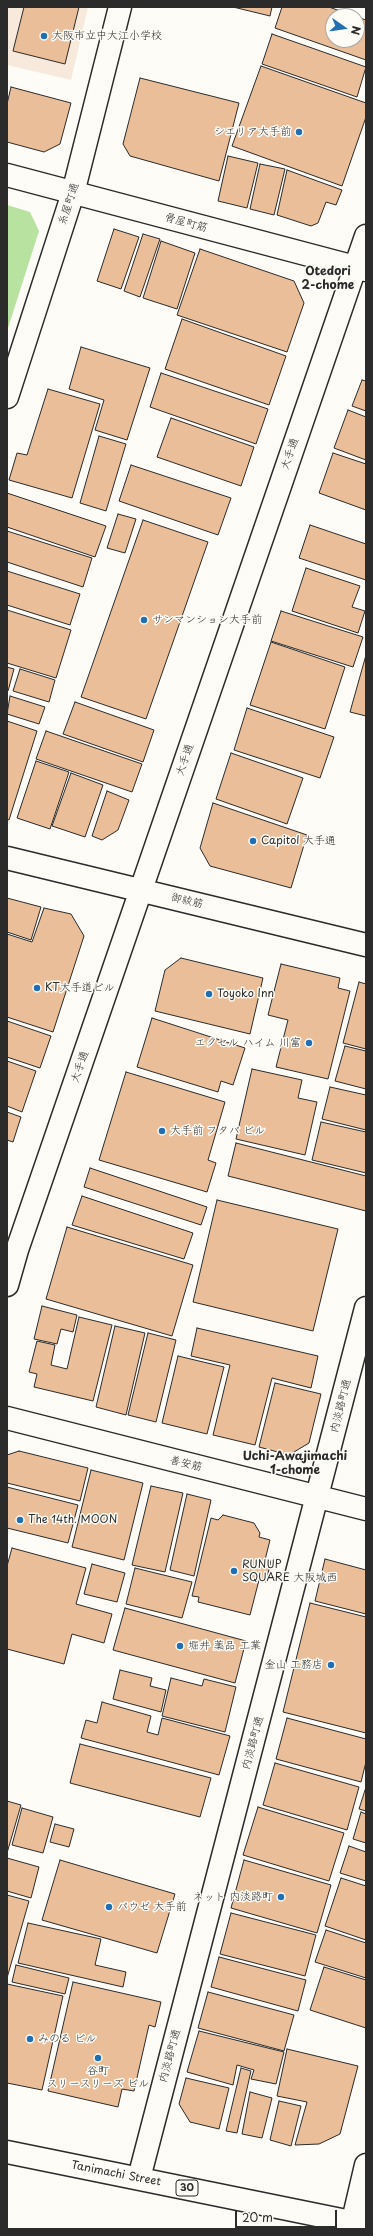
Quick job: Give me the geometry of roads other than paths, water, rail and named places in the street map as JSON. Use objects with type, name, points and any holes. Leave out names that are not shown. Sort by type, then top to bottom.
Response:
[{"type":"street","name":"糸屋町通","points":[[7,397],[73,193],[120,7]]},
{"type":"street","name":"骨屋町筋","points":[[7,175],[361,268]]},
{"type":"street","name":"大手通","points":[[7,1285],[17,1250],[140,890],[361,268],[366,236]]},
{"type":"street","name":"御祓筋","points":[[7,858],[366,945]]},
{"type":"street","name":"内淡路町通","points":[[138,2178],[366,1308]]},
{"type":"street","name":"善安筋","points":[[7,1418],[366,1509]]},
{"type":"street","name":"Tanimachi Street","points":[[7,2152],[138,2178],[356,2225]]},
{"type":"street","points":[[356,2225],[366,2165]]},
{"type":"place","name":"大阪市立中大江小学校","points":[[44,36]]},
{"type":"place","name":"シエリア大手前","points":[[299,132]]},
{"type":"place","name":"サンマンション大手前","points":[[144,620]]},
{"type":"place","name":"Capitol 大手通","points":[[253,841]]},
{"type":"place","name":"KT大手道ビル","points":[[37,988]]},
{"type":"place","name":"Toyoko Inn","points":[[209,994]]},
{"type":"place","name":"エクセル ハイム 川富","points":[[309,1043]]},
{"type":"place","name":"大手前 フタバ ビル","points":[[162,1131]]},
{"type":"place","name":"The 14th. MOON","points":[[20,1520]]},
{"type":"place","name":"RUNUP SQUARE 大阪城西","points":[[234,1571]]},
{"type":"place","name":"堀井 薬品 工業","points":[[180,1646]]},
{"type":"place","name":"金山 工務店","points":[[331,1665]]},
{"type":"place","name":"ネット 内淡路町","points":[[281,1897]]},
{"type":"place","name":"パウゼ 大手前","points":[[109,1907]]},
{"type":"place","name":"みのる ビル","points":[[30,2039]]},
{"type":"place","name":"谷町 スリースリーズ ビル","points":[[98,2058]]},
{"type":"district","name":"Otedori 2-chome","points":[[328,279]]},
{"type":"district","name":"Uchi-Awajimachi 1-chome","points":[[295,1464]]}]
